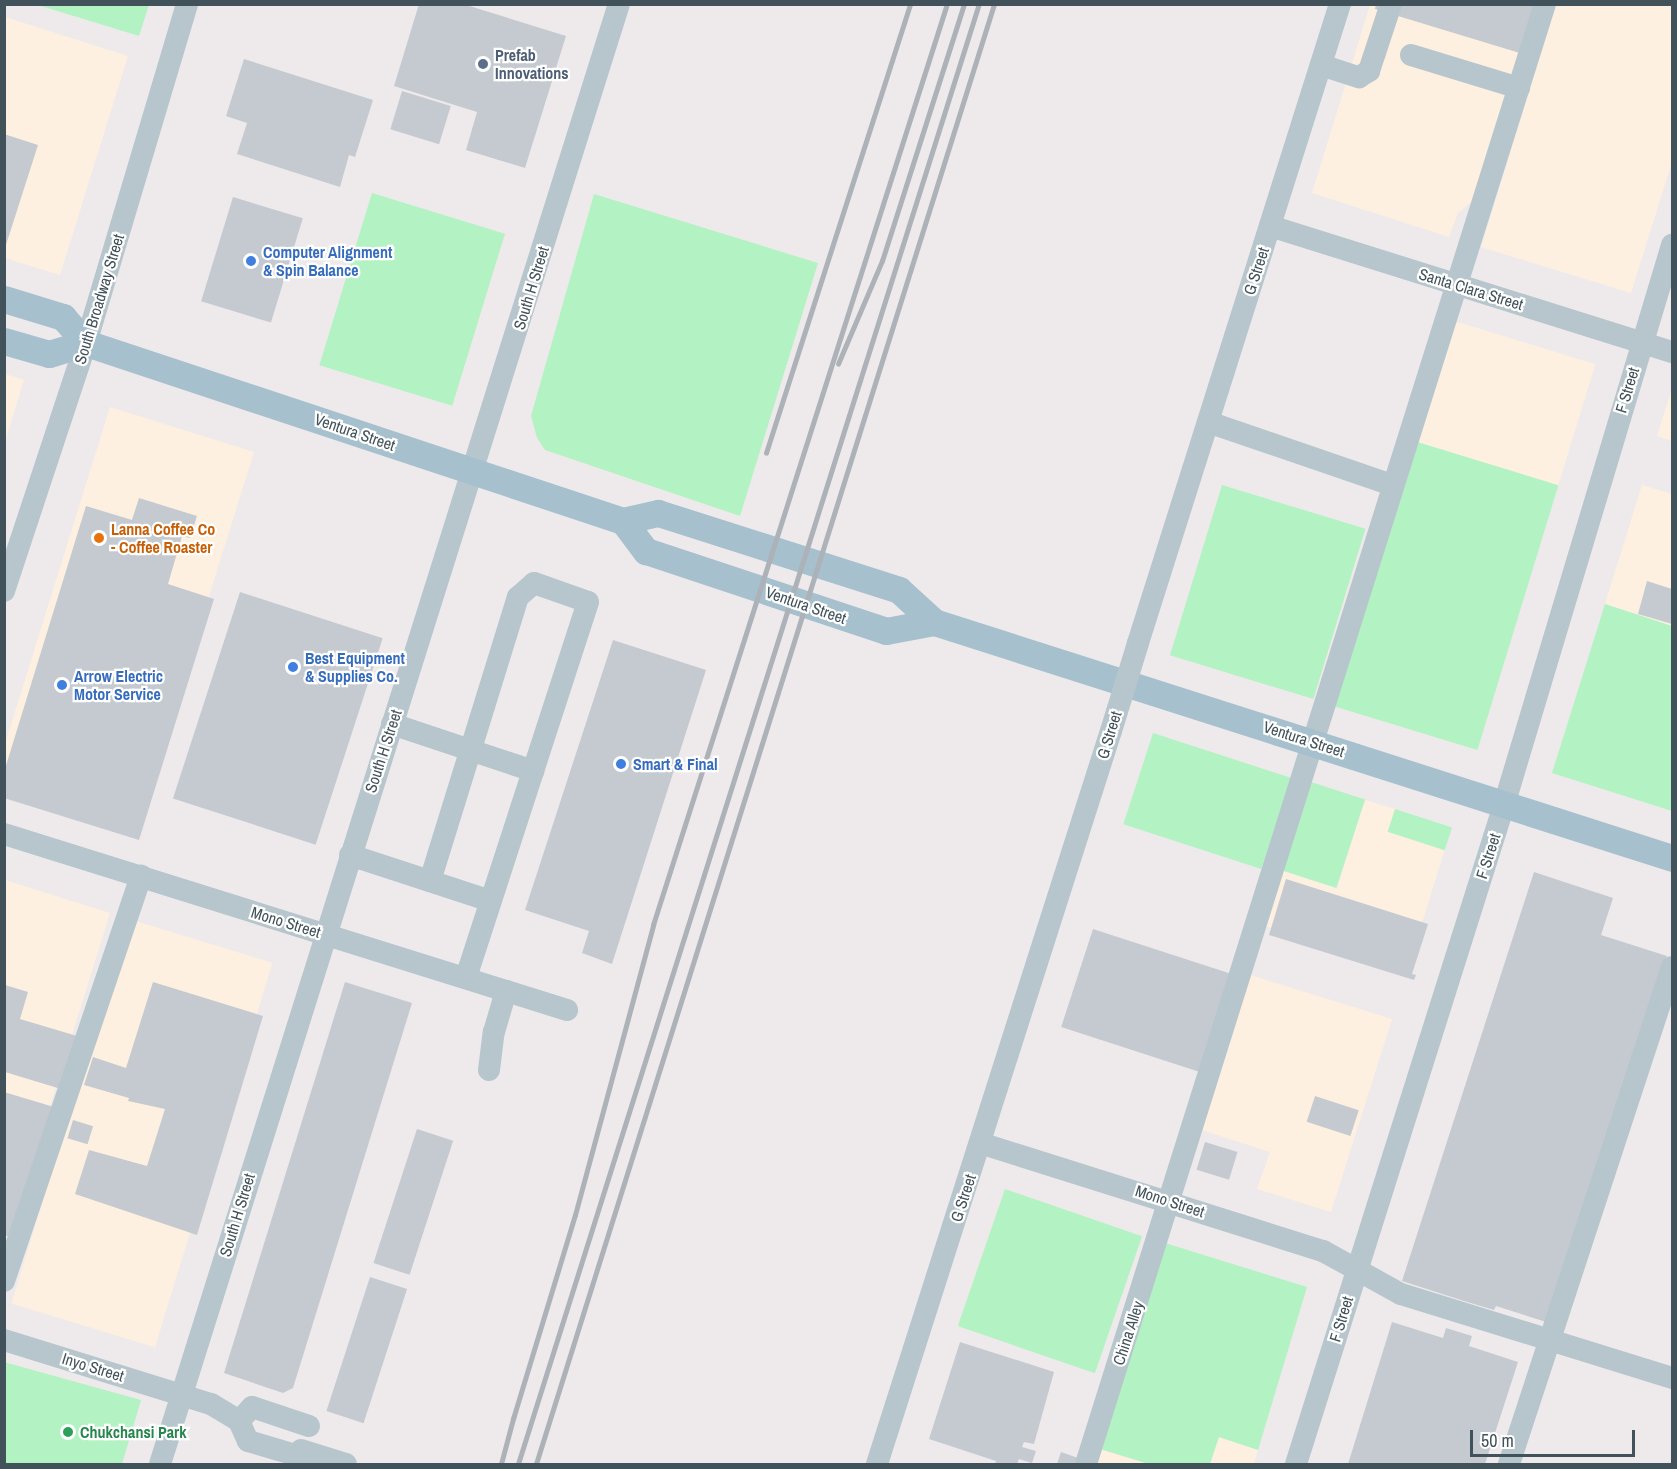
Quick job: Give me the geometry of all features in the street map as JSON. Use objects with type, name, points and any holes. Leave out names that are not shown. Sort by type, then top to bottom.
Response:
[{"type":"main road","name":"Ventura Street","points":[[4,299],[63,317],[87,343],[474,473],[623,521],[658,513],[900,590],[934,622],[1314,741],[1504,805],[1672,858]]},
{"type":"main road","points":[[4,341],[49,354],[87,343]]},
{"type":"main road","name":"Ventura Street","points":[[623,521],[646,551],[886,632],[934,622]]},
{"type":"street","name":"South Broadway Street","points":[[4,591],[87,343],[187,4]]},
{"type":"street","name":"G Street","points":[[877,1464],[1340,4]]},
{"type":"street","points":[[1321,65],[1359,77],[1369,72],[1391,4]]},
{"type":"street","name":"China Alley","points":[[1086,1464],[1545,4]]},
{"type":"street","name":"South H Street","points":[[160,1464],[350,855],[474,473],[614,6]]},
{"type":"street","points":[[1411,55],[1519,88]]},
{"type":"street","name":"Santa Clara Street","points":[[1270,226],[1672,352]]},
{"type":"street","name":"F Street","points":[[1296,1464],[1504,805],[1641,342],[1672,245]]},
{"type":"street","points":[[1208,422],[1392,485]]},
{"type":"street","points":[[430,881],[518,597],[534,583],[588,602],[466,978]]},
{"type":"street","points":[[392,724],[533,771]]},
{"type":"street","name":"Mono Street","points":[[4,834],[567,1010]]},
{"type":"street","points":[[350,855],[491,901]]},
{"type":"street","points":[[4,1281],[141,876]]},
{"type":"street","points":[[1509,1464],[1671,977]]},
{"type":"street","points":[[489,1070],[494,1032],[506,991]]},
{"type":"street","name":"Mono Street","points":[[980,1143],[1323,1251],[1401,1294],[1672,1378]]},
{"type":"street","name":"Inyo Street","points":[[4,1340],[210,1404],[238,1421]]},
{"type":"street","points":[[309,1426],[252,1407],[238,1421],[248,1441],[346,1464]]},
{"type":"shaded area","points":[[1370,5],[1537,5],[1476,198],[1458,213],[1449,237],[1312,193]]},
{"type":"shaded area","points":[[1556,5],[1672,5],[1672,162],[1631,293],[1481,247]]},
{"type":"shaded area","points":[[5,17],[128,56],[60,275],[5,258]]},
{"type":"shaded area","points":[[1451,320],[1595,364],[1558,486],[1414,441]]},
{"type":"shaded area","points":[[4,374],[24,380],[5,442]]},
{"type":"shaded area","points":[[1672,388],[1672,441],[1657,436]]},
{"type":"shaded area","points":[[110,407],[254,452],[134,836],[5,796],[5,744]]},
{"type":"shaded area","points":[[1642,485],[1672,494],[1672,626],[1605,604]]},
{"type":"shaded area","points":[[1365,800],[1395,809],[1389,832],[1445,849],[1407,971],[1262,925],[1280,870],[1337,888]]},
{"type":"shaded area","points":[[5,880],[110,913],[5,1251]]},
{"type":"shaded area","points":[[129,919],[272,963],[155,1347],[11,1303]]},
{"type":"shaded area","points":[[1247,974],[1392,1019],[1331,1212],[1257,1189],[1270,1152],[1199,1129]]},
{"type":"shaded area","points":[[1218,1437],[1258,1450],[1254,1464],[1210,1464]]},
{"type":"shaded area","points":[[1100,1449],[1149,1464],[1096,1464]]},
{"type":"green space","points":[[38,5],[149,5],[139,36]]},
{"type":"green space","points":[[372,193],[505,234],[452,406],[319,365]]},
{"type":"green space","points":[[594,194],[818,263],[740,516],[545,450],[537,438],[531,416]]},
{"type":"green space","points":[[1414,441],[1558,485],[1477,750],[1333,706]]},
{"type":"green space","points":[[1222,485],[1365,529],[1313,699],[1170,655]]},
{"type":"green space","points":[[1605,604],[1672,626],[1672,811],[1552,773]]},
{"type":"green space","points":[[1153,733],[1291,778],[1261,869],[1123,824]]},
{"type":"green space","points":[[1308,781],[1365,800],[1336,888],[1279,869]]},
{"type":"green space","points":[[1395,809],[1452,828],[1445,850],[1388,832]]},
{"type":"green space","points":[[1005,1189],[1142,1236],[1095,1373],[958,1326]]},
{"type":"green space","points":[[1165,1243],[1307,1287],[1258,1450],[1219,1437],[1210,1464],[1149,1464],[1100,1449]]},
{"type":"green space","name":"Chukchansi Park","points":[[4,1362],[141,1400],[122,1464],[5,1464]]},
{"type":"building","points":[[419,4],[463,4],[566,36],[525,168],[466,150],[477,112],[394,86]]},
{"type":"building","points":[[1376,4],[1538,4],[1523,54],[1375,9]]},
{"type":"building","points":[[244,59],[373,100],[355,157],[349,155],[340,187],[237,154],[247,123],[226,116]]},
{"type":"building","points":[[402,91],[451,106],[439,144],[390,129]]},
{"type":"building","points":[[4,134],[38,145],[5,248],[4,248]]},
{"type":"building","points":[[233,197],[303,218],[271,323],[201,301]]},
{"type":"building","points":[[139,498],[197,516],[190,538],[182,536],[168,584],[214,599],[139,840],[4,798],[4,772],[86,506],[132,520]]},
{"type":"building","points":[[1647,581],[1672,589],[1672,624],[1638,614]]},
{"type":"building","points":[[240,592],[383,638],[316,845],[173,798]]},
{"type":"building","points":[[613,640],[706,670],[612,964],[582,953],[589,931],[525,910]]},
{"type":"building","points":[[1534,872],[1613,898],[1601,935],[1667,956],[1556,1302],[1546,1322],[1496,1306],[1494,1310],[1402,1281]]},
{"type":"building","points":[[1286,879],[1428,924],[1412,974],[1416,975],[1414,980],[1269,935]]},
{"type":"building","points":[[1093,929],[1235,975],[1203,1073],[1061,1027]]},
{"type":"building","points":[[153,982],[263,1016],[197,1235],[75,1194],[89,1150],[147,1166],[165,1109],[128,1101],[129,1098],[84,1085],[93,1057],[126,1068]]},
{"type":"building","points":[[345,982],[412,1003],[293,1388],[283,1393],[224,1373]]},
{"type":"building","points":[[5,985],[28,992],[20,1019],[77,1036],[61,1089],[5,1072]]},
{"type":"building","points":[[4,1092],[54,1107],[14,1238],[4,1235]]},
{"type":"building","points":[[1315,1096],[1359,1110],[1350,1136],[1307,1122]]},
{"type":"building","points":[[73,1120],[93,1126],[88,1144],[67,1138]]},
{"type":"building","points":[[417,1129],[453,1141],[410,1275],[373,1263]]},
{"type":"building","points":[[1205,1142],[1238,1152],[1229,1180],[1197,1170]]},
{"type":"building","points":[[370,1277],[407,1289],[364,1423],[326,1411]]},
{"type":"building","points":[[1392,1322],[1443,1338],[1446,1328],[1472,1336],[1469,1346],[1518,1362],[1485,1464],[1348,1464]]},
{"type":"building","points":[[960,1342],[1054,1372],[1034,1444],[1024,1442],[1022,1447],[1036,1451],[1032,1463],[1019,1459],[1017,1464],[995,1464],[996,1461],[929,1439]]},
{"type":"building","points":[[1061,1452],[1081,1459],[1080,1464],[1057,1464]]},
{"type":"railway","points":[[766,453],[910,4]]},
{"type":"railway","points":[[501,1464],[575,1215],[653,925],[947,4]]},
{"type":"railway","points":[[838,364],[882,261],[964,4]]},
{"type":"railway","points":[[518,1464],[979,4]]},
{"type":"railway","points":[[536,1464],[994,4]]},
{"type":"place","name":"Prefab Innovations","points":[[483,64]]},
{"type":"place","name":"Computer Alignment & Spin Balance","points":[[251,261]]},
{"type":"place","name":"Lanna Coffee Co - Coffee Roaster","points":[[99,538]]},
{"type":"place","name":"Best Equipment & Supplies Co.","points":[[293,667]]},
{"type":"place","name":"Arrow Electric Motor Service","points":[[62,685]]},
{"type":"place","name":"Smart & Final","points":[[621,764]]},
{"type":"place","name":"Chukchansi Park","points":[[68,1432]]}]
